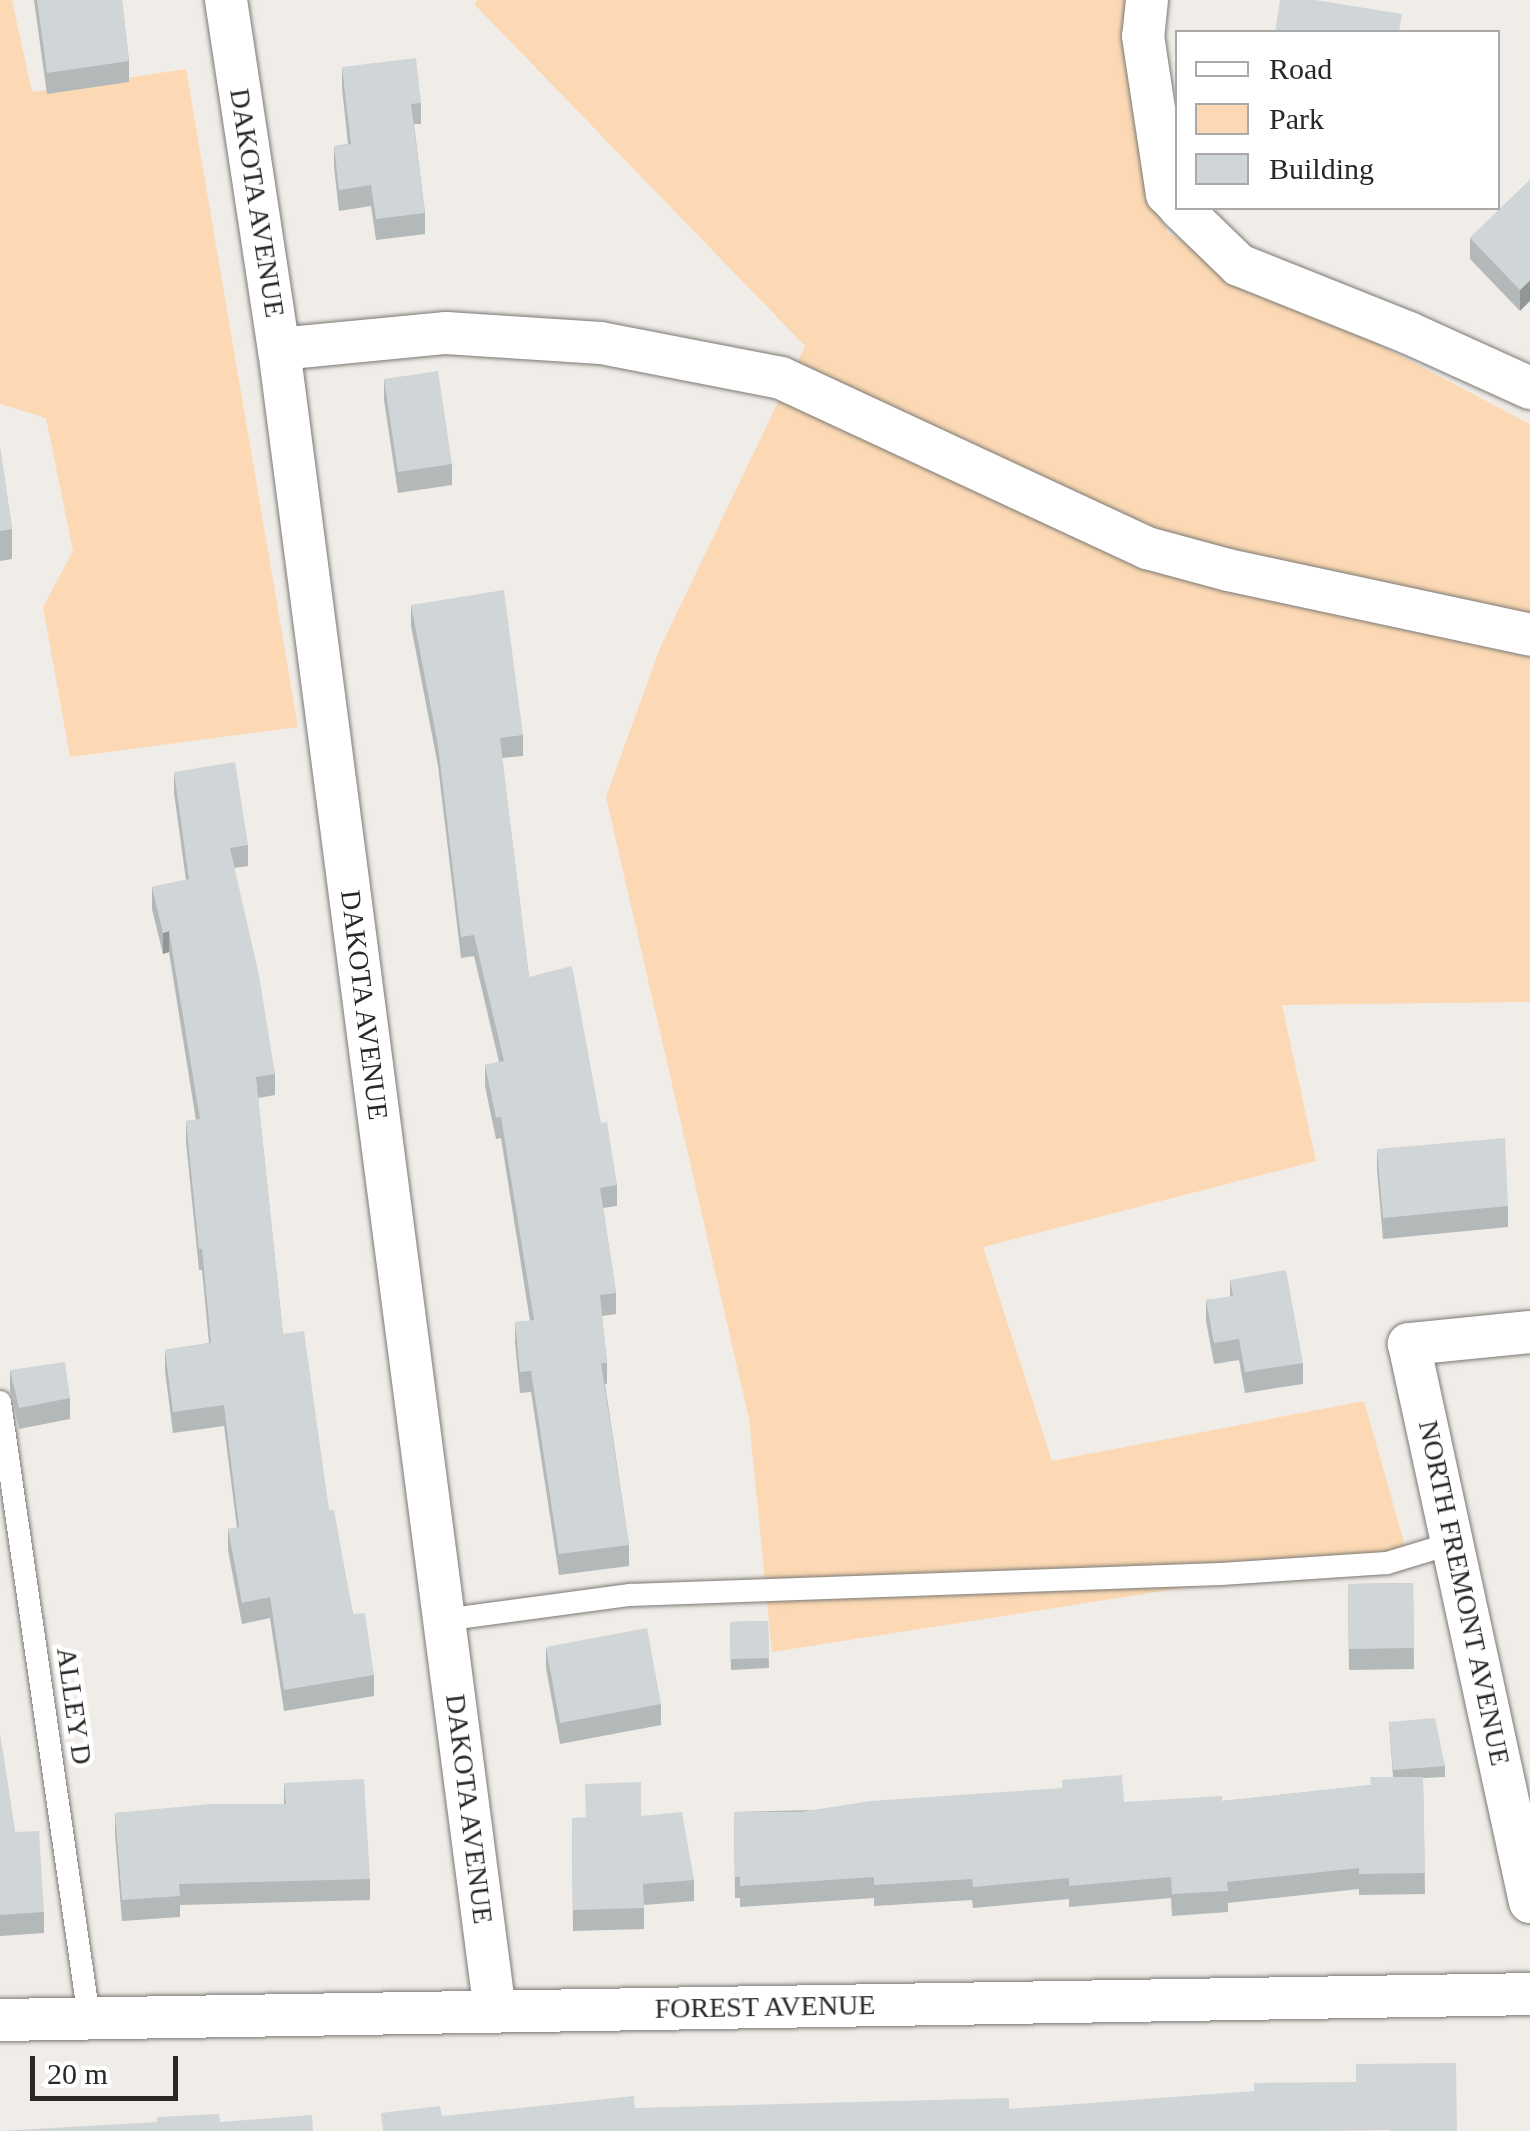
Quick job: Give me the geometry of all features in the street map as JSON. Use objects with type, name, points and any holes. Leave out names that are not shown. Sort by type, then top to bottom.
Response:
[{"type":"street","name":"DAKOTA AVENUE","points":[[226,0],[278,349],[495,2012]]},
{"type":"street","points":[[1147,0],[1143,36],[1175,202]]},
{"type":"street","points":[[1183,210],[1239,265],[1409,333],[1530,388]]},
{"type":"street","points":[[278,349],[446,333],[600,343],[781,378],[1147,548],[1228,570],[1530,635]]},
{"type":"street","name":"NORTH FREMONT AVENUE","points":[[1530,1332],[1409,1344],[1453,1543],[1515,1758],[1530,1902]]},
{"type":"street","name":"FOREST AVENUE","points":[[0,2020],[1530,1994]]},
{"type":"lane","name":"ALLEY D","points":[[0,1402],[89,2018]]},
{"type":"lane","points":[[444,1620],[630,1595],[1221,1574],[1388,1563],[1453,1543]]},
{"type":"green space","points":[[0,0],[12,0],[32,92],[186,69],[298,727],[70,757],[43,607],[73,551],[46,418],[0,404]]},
{"type":"green space","points":[[476,0],[1134,0],[1147,181],[1168,233],[1530,424],[1530,1002],[1282,1005],[1316,1161],[983,1247],[1052,1461],[1364,1401],[1407,1553],[772,1652],[749,1419],[606,797],[660,648],[805,346],[475,5]]},
{"type":"building","points":[[37,0],[122,0],[129,61],[47,73]]},
{"type":"building","points":[[1280,0],[1315,0],[1402,14],[1399,30],[1275,30]]},
{"type":"building","points":[[416,58],[421,103],[411,104],[425,213],[376,219],[371,185],[339,190],[334,146],[351,144],[342,67]]},
{"type":"building","points":[[1530,180],[1530,280],[1520,290],[1470,238]]},
{"type":"building","points":[[438,371],[452,464],[398,472],[384,379]]},
{"type":"building","points":[[0,448],[12,529],[0,531]]},
{"type":"building","points":[[504,590],[523,735],[500,738],[529,977],[572,966],[601,1123],[607,1122],[617,1185],[600,1188],[616,1293],[600,1295],[607,1363],[601,1363],[629,1545],[559,1554],[531,1371],[520,1372],[515,1322],[534,1320],[501,1117],[496,1118],[485,1065],[504,1061],[474,935],[461,937],[438,745],[411,605]]},
{"type":"building","points":[[235,762],[248,845],[230,848],[259,975],[275,1074],[256,1077],[283,1334],[304,1331],[329,1510],[334,1510],[353,1614],[365,1613],[374,1675],[284,1690],[270,1597],[242,1603],[228,1529],[239,1527],[224,1405],[173,1412],[165,1350],[211,1343],[186,1121],[200,1119],[169,931],[163,933],[152,887],[189,879],[174,772]]},
{"type":"building","points":[[1505,1138],[1508,1206],[1383,1218],[1377,1149]]},
{"type":"building","points":[[1286,1270],[1303,1363],[1245,1372],[1239,1339],[1214,1343],[1206,1300],[1233,1296],[1230,1280]]},
{"type":"building","points":[[65,1362],[70,1398],[19,1408],[10,1370]]},
{"type":"building","points":[[1413,1583],[1414,1648],[1349,1649],[1348,1584]]},
{"type":"building","points":[[768,1621],[769,1658],[731,1659],[730,1622]]},
{"type":"building","points":[[647,1628],[661,1704],[560,1723],[546,1647]]},
{"type":"building","points":[[1435,1718],[1445,1766],[1393,1770],[1389,1722]]},
{"type":"building","points":[[0,1735],[15,1832],[39,1831],[44,1912],[0,1915]]},
{"type":"building","points":[[1122,1775],[1124,1802],[1222,1796],[1222,1801],[1371,1785],[1370,1777],[1423,1777],[1425,1873],[1359,1874],[1359,1868],[1227,1882],[1228,1891],[1172,1894],[1171,1877],[1069,1886],[1069,1878],[973,1887],[972,1879],[874,1885],[874,1877],[740,1886],[740,1877],[735,1877],[734,1812],[800,1812],[871,1801],[1062,1788],[1062,1780]]},
{"type":"building","points":[[364,1779],[370,1879],[179,1884],[180,1896],[122,1900],[115,1813],[210,1804],[286,1804],[284,1783]]},
{"type":"building","points":[[641,1782],[641,1816],[682,1812],[694,1880],[643,1884],[644,1908],[573,1910],[572,1818],[586,1818],[585,1784]]},
{"type":"building","points":[[1456,2063],[1457,2131],[383,2131],[381,2113],[440,2106],[442,2116],[634,2096],[635,2108],[1009,2098],[1009,2109],[1254,2091],[1254,2083],[1356,2082],[1356,2064]]},
{"type":"building","points":[[219,2114],[220,2122],[312,2115],[313,2131],[0,2131],[157,2122],[157,2117]]}]
